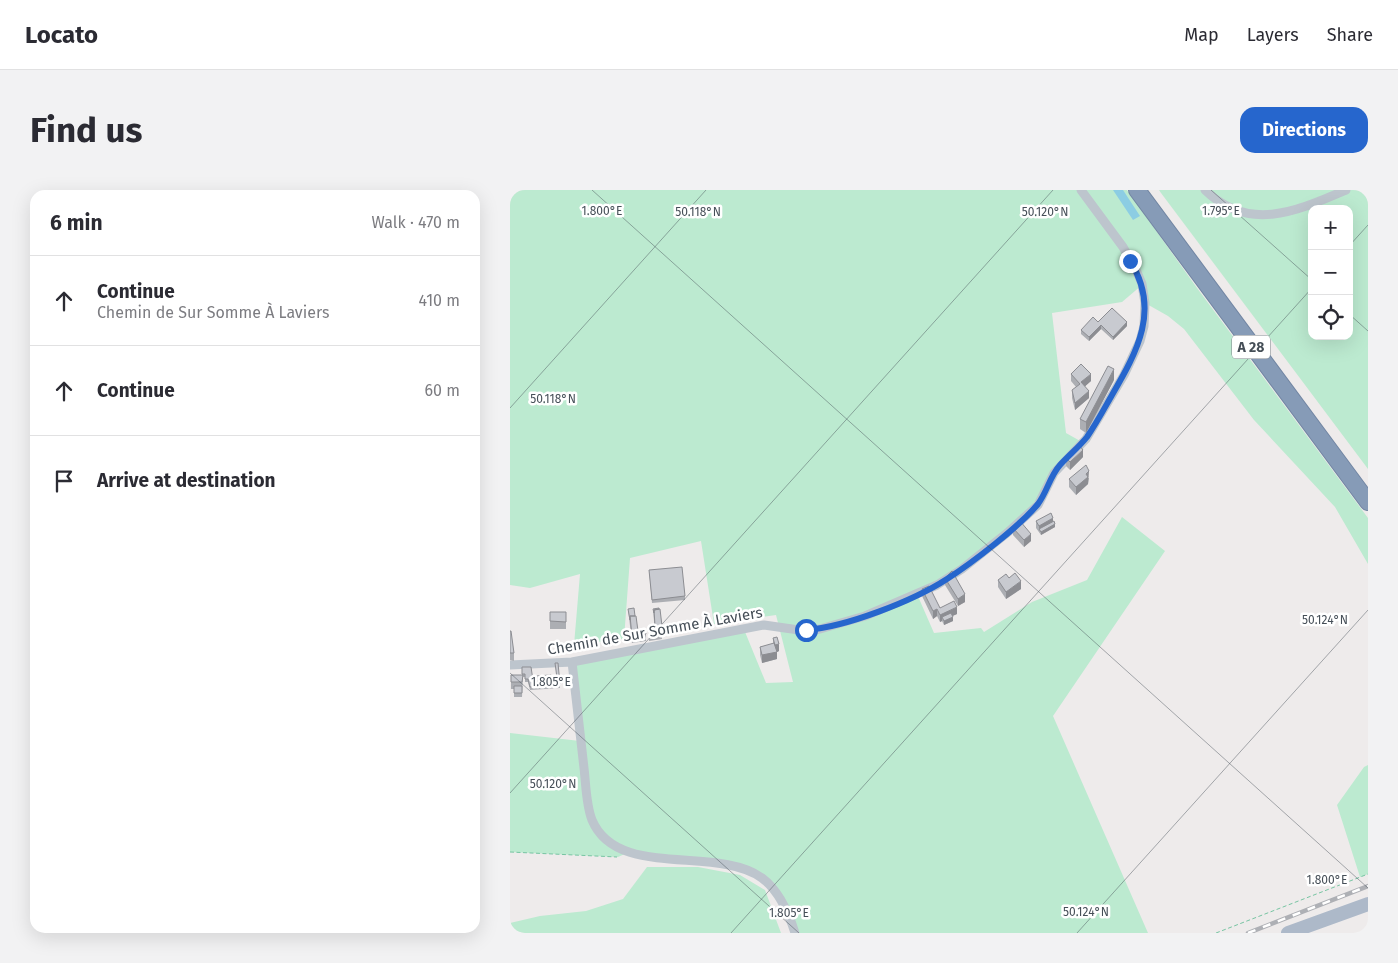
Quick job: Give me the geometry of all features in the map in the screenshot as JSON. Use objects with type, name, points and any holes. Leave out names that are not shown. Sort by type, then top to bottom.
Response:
[{"type":"highway","name":"A 28","points":[[1136,190],[1368,502]]},
{"type":"highway","name":"A 28","points":[[1149,190],[1368,486]]},
{"type":"main road","points":[[1288,933],[1368,904]]},
{"type":"main road","points":[[1309,933],[1368,914]]},
{"type":"street","name":"Chemin de Sur Somme À Laviers","points":[[510,665],[572,662],[757,625],[774,625],[806,630],[820,629],[890,606],[943,582],[1007,533],[1038,504],[1054,472],[1086,439],[1124,375],[1140,341],[1144,326],[1145,303],[1142,284],[1137,272],[1123,247],[1081,190]]},
{"type":"street","points":[[1205,190],[1214,199],[1239,211],[1249,214],[1273,216],[1296,210],[1346,190]]},
{"type":"street","points":[[572,662],[587,794],[592,820],[608,841],[627,853],[737,868],[760,877],[769,884],[783,905],[794,933]]},
{"type":"path","points":[[510,852],[618,857],[627,853]]},
{"type":"path","points":[[1216,933],[1368,874]]},
{"type":"green space","points":[[510,190],[1127,190],[1197,288],[1368,518],[1368,564],[1335,507],[1254,420],[1184,329],[1168,316],[1145,303],[1142,285],[1122,302],[1052,313],[1066,433],[1082,442],[1061,464],[1042,498],[962,569],[917,594],[934,633],[981,628],[984,632],[1032,602],[1087,580],[1122,517],[1165,551],[1053,716],[1148,933],[794,933],[769,884],[737,868],[627,853],[618,857],[510,852],[510,733],[580,741],[572,662],[743,627],[766,683],[793,682],[776,615],[714,624],[701,541],[630,558],[624,639],[574,645],[580,574],[530,588],[510,585]]},
{"type":"green space","points":[[1159,190],[1368,190],[1368,469]]},
{"type":"green space","points":[[1368,765],[1368,874],[1360,877],[1337,805],[1364,767]]},
{"type":"green space","points":[[647,867],[698,867],[740,875],[765,890],[781,933],[510,933],[510,923],[540,916],[586,911],[623,899]]},
{"type":"water","points":[[1113,190],[1123,190],[1140,216],[1133,220]]},
{"type":"building","points":[[1112,308],[1127,322],[1113,337],[1101,325],[1089,337],[1081,330],[1093,317],[1098,322]]},
{"type":"building","points":[[1081,364],[1091,374],[1081,382],[1089,391],[1075,403],[1072,390],[1080,384],[1071,374]]},
{"type":"building","points":[[1108,366],[1114,369],[1086,422],[1080,419]]},
{"type":"building","points":[[1079,445],[1083,450],[1070,462],[1066,458]]},
{"type":"building","points":[[1086,465],[1089,471],[1086,474],[1088,477],[1076,487],[1069,479]]},
{"type":"building","points":[[1051,513],[1053,518],[1039,526],[1036,521]]},
{"type":"building","points":[[1020,521],[1031,534],[1024,540],[1013,528]]},
{"type":"building","points":[[1054,521],[1055,524],[1041,532],[1039,529]]},
{"type":"building","points":[[682,567],[685,596],[652,600],[649,570]]},
{"type":"building","points":[[952,571],[965,594],[958,599],[945,578]]},
{"type":"building","points":[[1015,573],[1021,581],[1006,592],[998,580],[1006,574],[1009,578]]},
{"type":"building","points":[[929,586],[940,608],[954,601],[957,607],[940,615],[937,609],[933,611],[922,589]]},
{"type":"building","points":[[634,608],[635,616],[630,616],[630,620],[628,609]]},
{"type":"building","points":[[660,609],[662,626],[655,626],[654,610]]},
{"type":"building","points":[[550,612],[566,612],[566,622],[550,621]]},
{"type":"building","points":[[951,613],[953,617],[944,621],[942,617]]},
{"type":"building","points":[[630,616],[636,616],[638,631],[645,631],[646,634],[632,636]]},
{"type":"building","points":[[661,629],[662,636],[649,637],[650,634],[656,633],[655,630]]},
{"type":"building","points":[[511,631],[514,653],[510,653]]},
{"type":"building","points":[[777,637],[779,644],[775,645],[773,638]]},
{"type":"building","points":[[774,643],[777,652],[762,655],[760,647]]},
{"type":"building","points":[[555,663],[558,663],[560,684],[551,685],[551,679],[557,678]]},
{"type":"building","points":[[522,667],[531,667],[533,680],[536,680],[537,686],[530,687],[528,679],[525,679],[525,674],[522,674]]},
{"type":"building","points":[[511,675],[523,675],[522,682],[511,682]]},
{"type":"building","points":[[551,675],[551,681],[537,683],[536,676]]},
{"type":"building","points":[[514,686],[522,686],[522,693],[514,693]]},
{"type":"railway","points":[[1248,933],[1368,886]]},
{"type":"route","points":[[806,630],[820,629],[865,616],[937,585],[962,569],[1007,533],[1038,504],[1054,472],[1086,439],[1124,375],[1140,341],[1144,326],[1145,303],[1142,284],[1130,261]]}]
